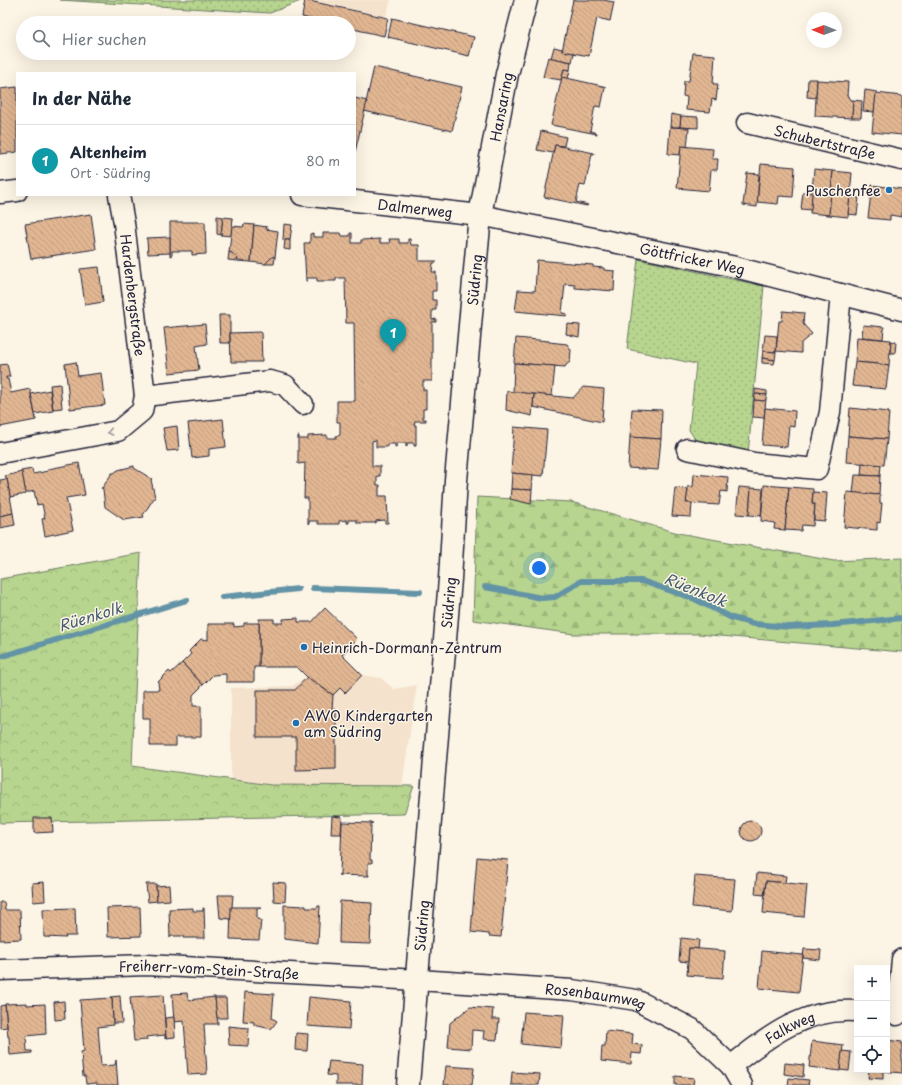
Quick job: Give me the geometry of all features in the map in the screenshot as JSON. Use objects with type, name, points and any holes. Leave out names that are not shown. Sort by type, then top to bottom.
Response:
[{"type":"street","name":"Hansaring","points":[[480,215],[507,74],[526,0]]},
{"type":"street","name":"Schubertstraße","points":[[747,123],[902,160]]},
{"type":"street","points":[[0,193],[16,191]]},
{"type":"street","name":"Hardenbergstraße","points":[[119,196],[124,223],[144,404]]},
{"type":"street","name":"Dalmerweg","points":[[311,196],[480,215]]},
{"type":"street","name":"Göttfricker Weg","points":[[480,215],[731,266],[902,310]]},
{"type":"street","name":"Südring","points":[[408,1085],[418,980],[450,579],[456,480],[480,215]]},
{"type":"street","points":[[687,450],[754,463],[817,469],[830,412],[841,294]]},
{"type":"street","points":[[0,453],[118,430],[144,404],[270,381],[285,385],[303,404]]},
{"type":"street","points":[[895,1015],[902,958]]},
{"type":"street","name":"Freiherr-vom-Stein-Straße","points":[[0,970],[147,965],[418,980]]},
{"type":"street","name":"Rosenbaumweg","points":[[418,980],[572,990],[636,1000],[692,1029],[731,1066],[742,1085]]},
{"type":"street","name":"Falkweg","points":[[731,1066],[769,1036],[789,1025],[806,1018],[830,1012],[854,1012]]},
{"type":"shaded area","points":[[310,0],[391,0],[386,17]]},
{"type":"shaded area","points":[[342,655],[362,675],[381,678],[394,689],[417,685],[402,786],[271,785],[231,779],[231,688],[292,686]]},
{"type":"green space","points":[[60,0],[303,0],[270,13]]},
{"type":"green space","points":[[638,259],[764,286],[748,454],[697,442],[689,430],[696,364],[627,349]]},
{"type":"green space","points":[[477,497],[571,502],[678,533],[834,561],[902,558],[902,652],[698,634],[574,634],[473,620]]},
{"type":"green space","points":[[141,553],[132,766],[271,785],[414,786],[404,814],[0,823],[0,579]]},
{"type":"building","points":[[305,0],[388,18],[384,36],[356,30],[356,16],[302,16]]},
{"type":"building","points":[[573,0],[603,0],[614,2],[610,21],[597,18],[589,56],[562,51]]},
{"type":"building","points":[[392,18],[474,37],[469,56],[388,37]]},
{"type":"building","points":[[554,47],[562,49],[562,51],[574,53],[572,62],[551,58]]},
{"type":"building","points":[[693,53],[715,55],[713,84],[718,84],[716,100],[712,99],[710,112],[686,110],[687,97],[683,96],[684,81],[689,81]]},
{"type":"building","points":[[548,57],[571,62],[570,70],[564,69],[561,80],[543,77]]},
{"type":"building","points":[[374,67],[462,87],[452,131],[364,111]]},
{"type":"building","points":[[564,69],[570,70],[568,79],[562,77]]},
{"type":"building","points":[[562,77],[607,87],[605,88],[601,107],[595,106],[590,131],[597,134],[551,125]]},
{"type":"building","points":[[808,79],[817,79],[816,98],[807,97]]},
{"type":"building","points":[[817,80],[848,82],[847,96],[850,100],[853,100],[852,118],[815,116]]},
{"type":"building","points":[[16,87],[16,152],[0,154],[0,89]]},
{"type":"building","points":[[865,90],[877,92],[874,112],[863,111]]},
{"type":"building","points":[[876,93],[902,96],[902,135],[872,132]]},
{"type":"building","points":[[356,98],[367,101],[356,148]]},
{"type":"building","points":[[853,100],[862,101],[861,118],[852,118]]},
{"type":"building","points":[[671,114],[681,116],[680,127],[670,127]]},
{"type":"building","points":[[681,116],[698,117],[698,128],[680,127]]},
{"type":"building","points":[[670,127],[689,128],[687,147],[681,146],[680,155],[668,154]]},
{"type":"building","points":[[541,131],[566,137],[564,146],[555,145],[553,153],[537,150]]},
{"type":"building","points":[[555,145],[594,153],[592,154],[585,186],[580,185],[576,202],[588,205],[587,206],[544,197]]},
{"type":"building","points":[[681,146],[713,149],[712,159],[718,159],[717,170],[711,170],[709,191],[677,188]]},
{"type":"building","points":[[761,164],[795,167],[793,197],[779,196],[778,204],[757,202]]},
{"type":"building","points":[[814,169],[833,171],[829,215],[810,213]]},
{"type":"building","points":[[833,171],[852,173],[848,217],[829,215]]},
{"type":"building","points":[[747,173],[759,174],[757,207],[743,205]]},
{"type":"building","points":[[872,185],[902,189],[902,217],[890,215],[890,220],[868,218]]},
{"type":"building","points":[[803,192],[812,193],[811,210],[801,209]]},
{"type":"building","points":[[850,197],[859,198],[857,215],[848,214]]},
{"type":"building","points":[[91,214],[96,249],[31,259],[25,224]]},
{"type":"building","points":[[217,216],[223,217],[221,235],[217,234]]},
{"type":"building","points":[[223,217],[233,218],[231,236],[221,235]]},
{"type":"building","points":[[170,222],[205,222],[206,254],[192,255],[192,251],[172,251],[172,255],[170,256]]},
{"type":"building","points":[[244,224],[254,225],[251,262],[237,261],[238,259],[229,252],[232,226],[243,227]]},
{"type":"building","points":[[284,224],[292,225],[290,240],[283,240]]},
{"type":"building","points":[[254,225],[267,227],[266,229],[278,231],[275,257],[272,257],[265,264],[251,262]]},
{"type":"building","points":[[313,233],[313,237],[323,237],[323,233],[341,233],[342,236],[350,236],[350,233],[352,233],[352,243],[361,243],[361,240],[380,239],[380,243],[390,243],[389,239],[399,239],[399,243],[408,243],[408,239],[410,239],[411,245],[419,245],[419,261],[436,261],[436,263],[433,263],[432,272],[436,272],[436,291],[432,291],[432,300],[436,300],[436,310],[432,310],[432,320],[436,319],[436,322],[432,322],[432,381],[423,381],[423,390],[426,390],[426,409],[423,409],[423,419],[426,419],[426,421],[415,421],[416,446],[414,446],[414,443],[407,443],[406,447],[406,443],[397,443],[397,446],[395,447],[395,444],[387,444],[387,447],[376,447],[376,440],[372,441],[372,466],[380,466],[380,476],[377,476],[377,485],[380,485],[379,496],[387,496],[388,523],[385,523],[385,520],[376,521],[376,523],[357,523],[357,520],[349,520],[349,523],[347,523],[347,520],[339,521],[339,524],[318,524],[318,521],[309,521],[308,524],[308,498],[304,498],[305,463],[298,464],[298,436],[299,439],[308,439],[308,436],[327,435],[327,438],[336,438],[336,436],[340,435],[340,422],[337,422],[337,401],[355,401],[354,323],[346,323],[345,278],[336,278],[336,281],[317,281],[317,278],[307,278],[306,281],[304,243],[310,243],[310,234]]},
{"type":"building","points":[[170,237],[170,253],[148,254],[146,238]]},
{"type":"building","points":[[285,240],[290,240],[290,250],[284,249]]},
{"type":"building","points":[[229,252],[238,259],[237,261],[228,260]]},
{"type":"building","points":[[272,257],[275,257],[274,264],[265,264]]},
{"type":"building","points":[[537,260],[593,265],[593,267],[604,268],[604,270],[615,271],[614,291],[575,288],[575,285],[565,284],[562,313],[567,314],[567,316],[515,311],[518,290],[535,291]]},
{"type":"building","points":[[99,267],[103,302],[85,305],[80,269]]},
{"type":"building","points":[[783,311],[804,313],[803,324],[812,334],[801,343],[801,353],[776,351],[779,321],[782,321]]},
{"type":"building","points":[[219,315],[230,315],[230,343],[220,343]]},
{"type":"building","points":[[205,324],[207,344],[196,346],[199,370],[169,373],[164,328]]},
{"type":"building","points":[[567,324],[580,325],[579,337],[566,334]]},
{"type":"building","points":[[863,325],[884,327],[883,339],[862,337]]},
{"type":"building","points":[[261,332],[262,362],[231,362],[230,333]]},
{"type":"building","points":[[765,335],[777,336],[776,352],[763,351]]},
{"type":"building","points":[[857,337],[891,340],[889,365],[855,362]]},
{"type":"building","points":[[516,338],[567,344],[571,350],[570,362],[565,367],[514,363]]},
{"type":"building","points":[[891,341],[896,342],[895,353],[890,353]]},
{"type":"building","points":[[763,351],[776,352],[775,360],[762,358]]},
{"type":"building","points":[[762,358],[775,360],[774,364],[762,363]]},
{"type":"building","points":[[76,362],[78,376],[101,373],[105,405],[70,409],[65,364]]},
{"type":"building","points":[[855,362],[889,365],[886,389],[852,386]]},
{"type":"building","points":[[514,363],[555,366],[552,396],[513,393]]},
{"type":"building","points":[[7,364],[10,377],[6,377],[6,379],[8,379],[11,393],[30,389],[36,420],[0,427],[0,365]]},
{"type":"building","points":[[60,384],[62,408],[53,409],[50,385]]},
{"type":"building","points":[[583,387],[604,389],[602,422],[533,407],[534,394],[573,398]]},
{"type":"building","points":[[755,389],[767,391],[767,395],[755,394]]},
{"type":"building","points":[[50,390],[53,411],[35,414],[31,394]]},
{"type":"building","points":[[507,391],[534,394],[532,416],[506,410]]},
{"type":"building","points":[[755,394],[767,395],[766,399],[764,401],[754,400]]},
{"type":"building","points":[[766,399],[764,418],[753,417],[754,400],[764,401]]},
{"type":"building","points":[[765,408],[795,411],[794,427],[789,426],[787,447],[762,445]]},
{"type":"building","points":[[850,408],[889,412],[887,439],[848,436]]},
{"type":"building","points":[[632,409],[662,410],[661,439],[630,437]]},
{"type":"building","points":[[223,419],[226,447],[209,449],[209,456],[192,458],[188,423]]},
{"type":"building","points":[[177,426],[179,450],[167,451],[163,428]]},
{"type":"building","points":[[514,427],[547,430],[543,476],[511,473]]},
{"type":"building","points":[[848,436],[887,439],[884,465],[846,462]]},
{"type":"building","points":[[630,437],[661,439],[658,470],[628,468]]},
{"type":"building","points":[[79,463],[85,495],[66,498],[73,530],[45,536],[42,519],[45,518],[42,504],[37,505],[34,491],[26,493],[21,471],[32,469],[33,474],[48,471],[48,469]]},
{"type":"building","points":[[862,463],[881,465],[880,476],[861,475]]},
{"type":"building","points":[[134,466],[134,468],[152,479],[156,498],[154,498],[143,515],[144,517],[124,520],[105,507],[103,489],[101,488],[112,473]]},
{"type":"building","points":[[22,472],[26,494],[10,497],[7,479],[5,476]]},
{"type":"building","points":[[512,473],[533,475],[532,490],[511,489]]},
{"type":"building","points":[[694,474],[728,477],[727,492],[721,491],[719,505],[686,503],[688,486],[693,487]]},
{"type":"building","points":[[855,475],[880,476],[879,495],[853,493]]},
{"type":"building","points":[[7,479],[13,513],[0,516],[0,480]]},
{"type":"building","points":[[764,485],[789,487],[785,530],[774,529],[775,523],[761,521]]},
{"type":"building","points":[[739,487],[751,488],[749,515],[736,514]]},
{"type":"building","points":[[789,487],[813,489],[812,504],[815,504],[813,526],[802,525],[801,531],[785,530]]},
{"type":"building","points":[[675,488],[688,489],[686,503],[692,503],[691,517],[672,516]]},
{"type":"building","points":[[751,488],[763,489],[761,516],[749,515]]},
{"type":"building","points":[[511,489],[532,490],[531,504],[510,499]]},
{"type":"building","points":[[813,492],[827,493],[825,521],[814,520],[815,504],[812,504]]},
{"type":"building","points":[[847,492],[880,495],[880,503],[882,503],[880,523],[877,522],[877,530],[844,527]]},
{"type":"building","points":[[13,513],[15,525],[0,528],[0,516]]},
{"type":"building","name":"Heinrich-Dormann-Zentrum","points":[[325,608],[357,639],[342,655],[362,675],[345,693],[340,688],[333,695],[307,677],[297,667],[259,667],[259,619],[274,619],[274,623],[283,623],[283,619],[298,618],[298,622],[312,622]]},
{"type":"building","points":[[244,623],[259,623],[259,667],[254,667],[254,682],[226,682],[226,674],[213,675],[203,685],[182,663],[191,654],[189,651],[201,639],[208,640],[208,624],[234,624],[234,627],[244,626]]},
{"type":"building","points":[[182,663],[203,685],[193,695],[193,706],[201,706],[201,737],[176,737],[176,746],[150,746],[150,718],[143,718],[143,690],[159,690],[158,682],[169,671],[171,673]]},
{"type":"building","name":"AWO Kindergarten am Südring","points":[[307,677],[333,695],[332,709],[336,709],[336,769],[296,770],[296,737],[257,737],[257,690],[295,690]]},
{"type":"building","points":[[332,816],[342,817],[341,834],[331,834]]},
{"type":"building","points":[[34,818],[52,818],[53,832],[34,833]]},
{"type":"building","points":[[751,821],[758,824],[761,831],[758,838],[751,841],[744,838],[741,831],[744,824]]},
{"type":"building","points":[[342,822],[373,823],[371,824],[370,860],[372,860],[372,863],[368,863],[369,876],[338,875],[340,874]]},
{"type":"building","points":[[477,857],[508,860],[501,937],[471,932]]},
{"type":"building","points":[[757,873],[786,876],[785,883],[766,881],[764,895],[755,894]]},
{"type":"building","points":[[695,876],[735,879],[732,911],[692,907]]},
{"type":"building","points":[[766,881],[807,885],[804,917],[763,913]]},
{"type":"building","points":[[44,882],[45,901],[33,902],[32,883]]},
{"type":"building","points":[[273,882],[286,883],[285,902],[274,901]]},
{"type":"building","points":[[146,884],[156,884],[157,901],[148,902]]},
{"type":"building","points":[[169,885],[170,900],[157,901],[156,886]]},
{"type":"building","points":[[218,895],[233,895],[231,919],[220,918]]},
{"type":"building","points":[[340,901],[372,903],[370,944],[339,943]]},
{"type":"building","points":[[0,902],[4,902],[5,910],[20,910],[21,939],[0,940]]},
{"type":"building","points":[[284,905],[306,906],[306,908],[317,908],[320,906],[318,943],[284,939]]},
{"type":"building","points":[[140,907],[141,936],[108,937],[107,908]]},
{"type":"building","points":[[231,907],[261,907],[261,909],[257,908],[257,919],[261,920],[259,940],[230,939]]},
{"type":"building","points":[[75,908],[76,936],[65,936],[66,938],[44,937],[43,909]]},
{"type":"building","points":[[193,908],[193,911],[203,911],[204,908],[205,938],[183,938],[183,936],[171,936],[170,938],[169,909]]},
{"type":"building","points":[[681,938],[699,940],[698,949],[689,948],[688,962],[679,961]]},
{"type":"building","points":[[689,948],[725,951],[723,978],[687,975]]},
{"type":"building","points":[[804,949],[821,950],[820,960],[803,958]]},
{"type":"building","points":[[762,951],[803,955],[799,992],[759,988]]},
{"type":"building","points":[[245,992],[274,994],[272,1018],[277,1021],[271,1029],[254,1025],[254,1022],[243,1021]]},
{"type":"building","points":[[187,993],[188,1000],[215,997],[218,1024],[204,1024],[207,1074],[188,1075],[184,1021],[174,1022],[172,994]]},
{"type":"building","points":[[163,995],[166,1038],[165,1039],[165,1035],[146,1037],[147,1040],[134,1041],[130,997]]},
{"type":"building","points":[[120,996],[122,1023],[113,1023],[112,998],[110,997]]},
{"type":"building","points":[[309,997],[351,1001],[349,1029],[307,1026]]},
{"type":"building","points":[[112,998],[113,1025],[98,1027],[101,1066],[115,1065],[116,1060],[118,1085],[97,1085],[97,1083],[86,1084],[85,1076],[83,1076],[81,1052],[84,1051],[80,1000]]},
{"type":"building","points":[[215,998],[226,998],[227,1018],[217,1018]]},
{"type":"building","points":[[64,1001],[65,1019],[55,1020],[54,1002]]},
{"type":"building","points":[[27,1003],[27,1005],[45,1004],[46,1034],[26,1036],[27,1051],[32,1051],[32,1053],[10,1055],[5,1004]]},
{"type":"building","points":[[5,1005],[7,1027],[0,1028],[0,1006]]},
{"type":"building","points":[[470,1007],[493,1009],[492,1019],[499,1019],[497,1040],[483,1039],[484,1031],[472,1030],[471,1049],[448,1047],[450,1023]]},
{"type":"building","points":[[524,1012],[564,1015],[561,1048],[521,1044]]},
{"type":"building","points":[[174,1017],[175,1037],[166,1038],[165,1018]]},
{"type":"building","points":[[228,1026],[249,1028],[248,1046],[229,1045]]},
{"type":"building","points":[[606,1031],[633,1034],[632,1044],[642,1045],[641,1054],[632,1053],[631,1064],[601,1061],[602,1046],[605,1046]]},
{"type":"building","points":[[296,1033],[308,1034],[307,1051],[295,1050]]},
{"type":"building","points":[[890,1040],[902,1042],[902,1073],[890,1072]]},
{"type":"building","points":[[812,1041],[843,1045],[840,1071],[809,1067]]},
{"type":"building","points":[[842,1051],[851,1052],[849,1071],[840,1070]]},
{"type":"building","points":[[329,1061],[363,1064],[362,1085],[336,1085],[336,1076],[327,1075]]},
{"type":"building","points":[[785,1063],[804,1065],[803,1077],[784,1074]]},
{"type":"building","points":[[446,1066],[474,1068],[472,1085],[444,1085]]},
{"type":"building","points":[[512,1072],[540,1074],[539,1085],[511,1085]]},
{"type":"building","points":[[869,1073],[883,1073],[883,1079],[868,1078]]},
{"type":"building","points":[[675,1076],[694,1078],[693,1085],[675,1085]]},
{"type":"building","points":[[789,1078],[809,1080],[808,1085],[788,1085]]},
{"type":"waterway","name":"Rüenkolk","points":[[485,587],[542,598],[555,597],[581,581],[642,581],[695,599],[732,618],[755,624],[789,627],[833,625],[902,618]]},
{"type":"waterway","name":"Rüenkolk","points":[[313,588],[420,592]]},
{"type":"waterway","name":"Rüenkolk","points":[[222,597],[298,589]]},
{"type":"waterway","name":"Rüenkolk","points":[[0,657],[187,600]]},
{"type":"place","name":"Puschenfee","points":[[889,190]]},
{"type":"place","name":"Altenheim","points":[[393,352]]},
{"type":"place","name":"Heinrich-Dormann-Zentrum","points":[[304,647]]},
{"type":"place","name":"AWO Kindergarten am Südring","points":[[296,723]]}]
